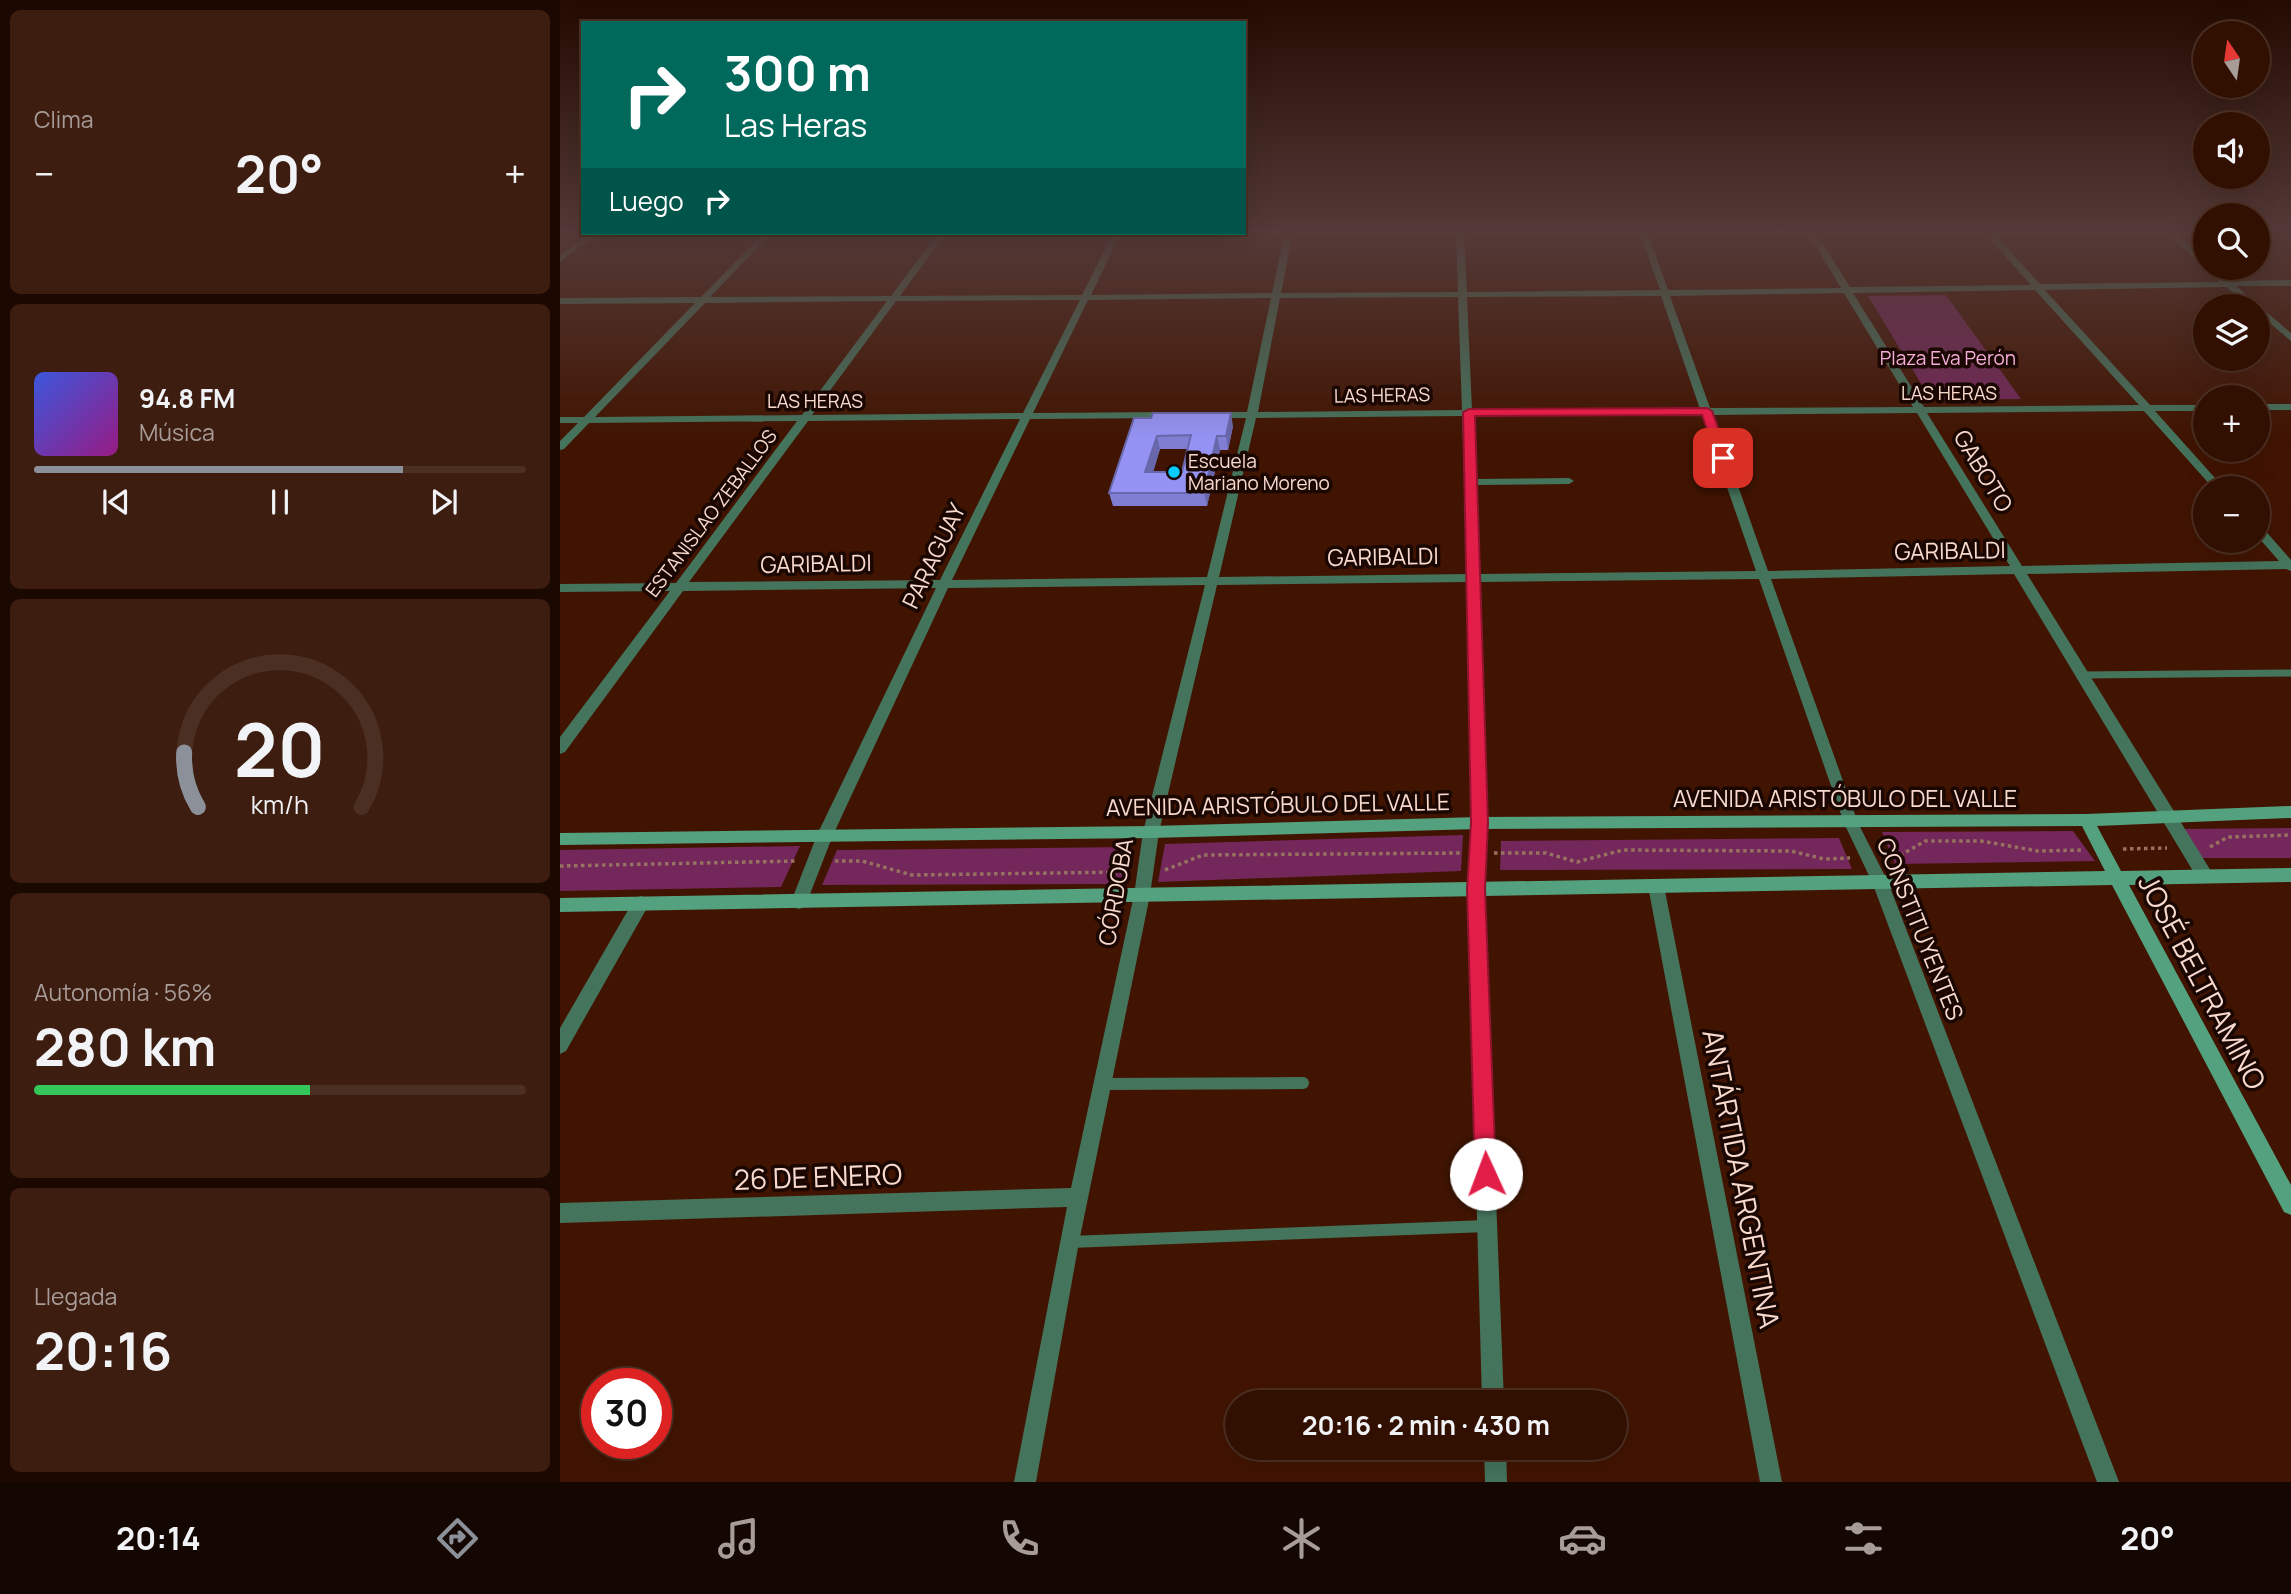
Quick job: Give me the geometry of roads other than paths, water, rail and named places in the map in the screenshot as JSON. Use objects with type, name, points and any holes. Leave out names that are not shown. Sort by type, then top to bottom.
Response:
[{"type":"street","points":[[560,301],[600,300]]},
{"type":"street","points":[[560,447],[702,300]]},
{"type":"street","name":"ESTANISLAO ZEBALLOS","points":[[560,748],[890,300]]},
{"type":"street","name":"PARAGUAY","points":[[799,902],[824,835],[1082,300]]},
{"type":"street","name":"CÓRDOBA","points":[[1026,1482],[1069,1242],[1142,895],[1151,832],[1252,414],[1276,300]]},
{"type":"street","points":[[1464,300],[1479,823],[1476,889],[1493,1390]]},
{"type":"street","name":"CONSTITUYENTES","points":[[1667,300],[1851,823],[1880,882],[2108,1482]]},
{"type":"street","name":"GABOTO","points":[[1855,300],[2205,876]]},
{"type":"street","points":[[2048,300],[2208,476]]},
{"type":"street","points":[[2270,320],[2291,338]]},
{"type":"street","points":[[2270,407],[2291,407]]},
{"type":"street","name":"LAS HERAS","points":[[1199,415],[2193,408]]},
{"type":"street","name":"LAS HERAS","points":[[560,420],[1186,415]]},
{"type":"street","points":[[1471,482],[1569,481]]},
{"type":"street","points":[[2270,544],[2290,566]]},
{"type":"street","name":"GARIBALDI","points":[[560,588],[1765,575],[2290,566]]},
{"type":"street","name":"AVENIDA ARISTÓBULO DEL VALLE","points":[[560,839],[1151,832],[1479,823],[2086,820],[2291,812]]},
{"type":"street","name":"JOSÉ BELTRAMINO","points":[[2086,820],[2291,1205]]},
{"type":"street","points":[[560,905],[2291,875]]},
{"type":"street","name":"ANTÁRTIDA ARGENTINA","points":[[1656,886],[1771,1482]]},
{"type":"street","points":[[560,1045],[641,903]]},
{"type":"street","name":"26 DE ENERO","points":[[560,1213],[1079,1197]]},
{"type":"street","points":[[1495,1460],[1496,1482]]},
{"type":"lane","points":[[2082,676],[2291,673]]},
{"type":"lane","points":[[1103,1084],[1303,1083]]},
{"type":"lane","points":[[1069,1242],[1487,1226]]},
{"type":"place","name":"Escuela Mariano Moreno","points":[[1174,472]]},
{"type":"park label","name":"Plaza Eva Perón","points":[[1948,358]]}]
